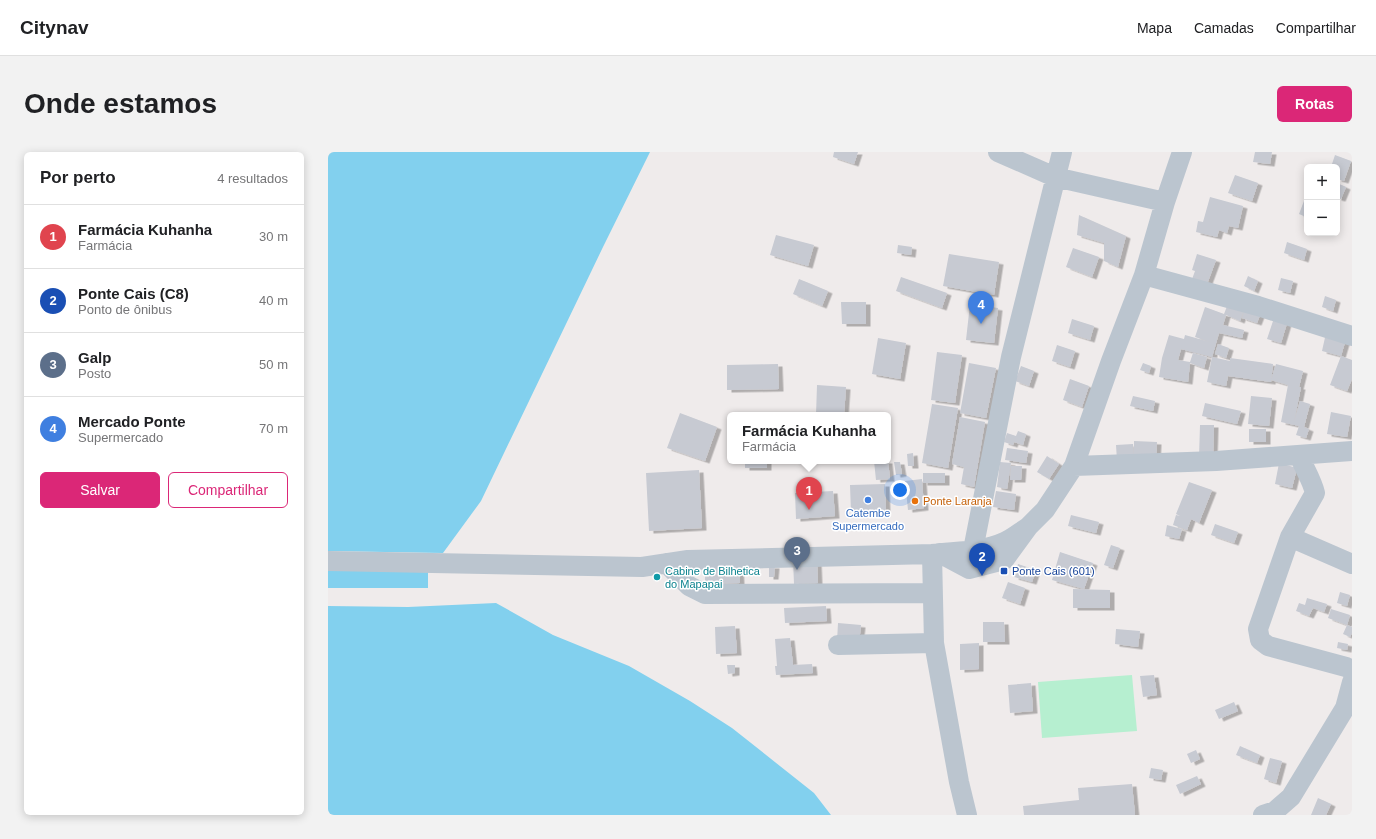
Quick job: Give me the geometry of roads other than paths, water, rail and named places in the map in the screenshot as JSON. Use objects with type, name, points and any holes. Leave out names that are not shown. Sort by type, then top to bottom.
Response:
[{"type":"street","points":[[998,152],[1055,177],[1165,202]]},
{"type":"street","points":[[973,550],[1011,357],[1062,152]]},
{"type":"street","points":[[936,554],[969,569],[1004,560],[1028,527],[1045,510],[1074,466],[1111,361],[1144,275],[1165,202],[1182,152]]},
{"type":"street","points":[[1144,275],[1258,306],[1352,336]]},
{"type":"street","points":[[1074,466],[1216,461],[1352,451]]},
{"type":"street","points":[[1299,455],[1315,494],[1290,537],[1258,629],[1260,640],[1268,646],[1346,667],[1352,670]]},
{"type":"street","points":[[328,561],[642,567],[688,560],[936,554],[995,546],[1005,542],[1028,527]]},
{"type":"street","points":[[1290,537],[1352,564]]},
{"type":"street","points":[[936,554],[932,593],[934,643],[959,782],[967,815]]},
{"type":"street","points":[[666,563],[689,586],[706,594],[932,593]]},
{"type":"street","points":[[838,645],[934,643]]},
{"type":"street","points":[[1264,815],[1275,811],[1291,797],[1345,708],[1352,682]]},
{"type":"water","points":[[328,152],[650,152],[481,501],[443,553],[328,551]]},
{"type":"water","points":[[328,570],[428,572],[428,588],[328,588]]},
{"type":"water","points":[[496,603],[553,635],[629,666],[690,701],[732,728],[814,793],[831,815],[328,815],[328,606],[408,607]]},
{"type":"place","name":"Mercado Ponte","points":[[981,324]]},
{"type":"place","name":"Catembe Supermercado","points":[[868,500]]},
{"type":"place","name":"Ponte Laranja","points":[[915,501]]},
{"type":"place","name":"Farmácia Kuhanha","points":[[809,510]]},
{"type":"place","name":"Galp","points":[[797,570]]},
{"type":"place","name":"Ponte Cais (601)","points":[[1004,571]]},
{"type":"place","name":"Ponte Cais (C8)","points":[[982,576]]},
{"type":"place","name":"Cabine de Bilhetica do Mapapai","points":[[657,577]]}]
